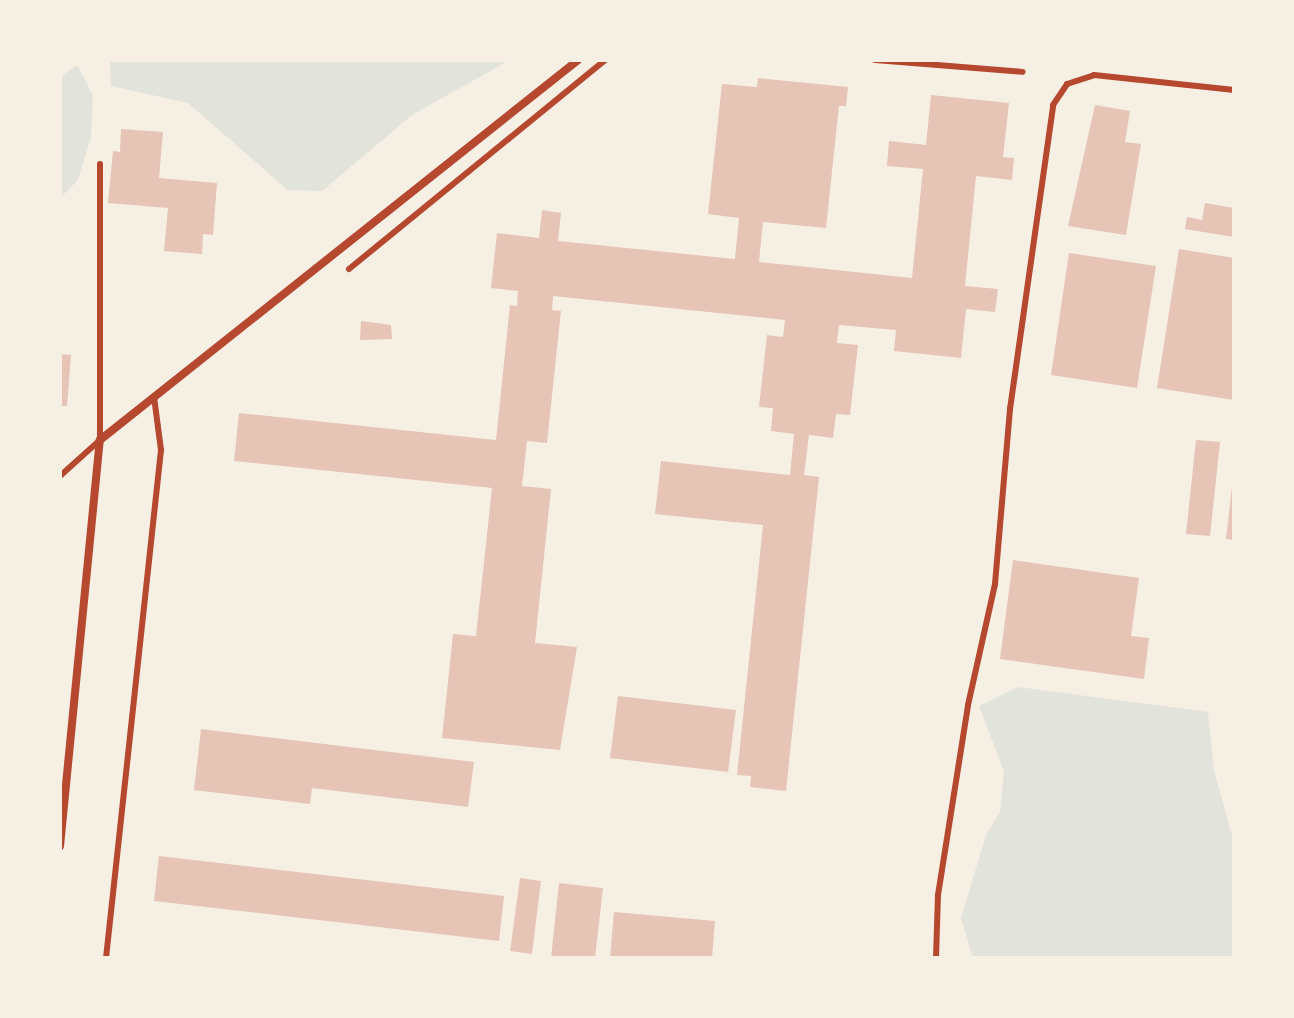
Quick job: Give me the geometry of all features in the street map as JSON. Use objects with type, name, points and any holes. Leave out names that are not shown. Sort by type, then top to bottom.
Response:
[{"type":"street","points":[[60,846],[100,440],[153,394],[578,60]]},
{"type":"lane","points":[[349,269],[605,60]]},
{"type":"lane","points":[[875,60],[1023,72]]},
{"type":"lane","points":[[936,958],[938,895],[968,705],[995,584],[1010,409],[1053,105],[1067,84],[1094,75],[1234,90]]},
{"type":"lane","points":[[60,476],[100,440],[100,164]]},
{"type":"lane","points":[[106,958],[161,450],[153,394]]},
{"type":"shaded area","points":[[110,60],[510,60],[412,115],[322,191],[288,190],[188,103],[111,86]]},
{"type":"shaded area","points":[[77,65],[93,95],[91,137],[78,180],[60,198],[60,77]]},
{"type":"shaded area","points":[[1018,687],[1208,712],[1214,770],[1234,843],[1234,958],[973,958],[961,918],[986,835],[1000,812],[1004,771],[979,706]]},
{"type":"building","points":[[758,78],[848,87],[846,106],[839,106],[826,228],[763,222],[759,262],[912,278],[923,169],[887,166],[889,141],[926,145],[931,95],[1009,103],[1003,157],[1014,158],[1012,180],[976,176],[965,286],[998,289],[995,312],[966,309],[961,358],[894,351],[896,330],[839,325],[837,343],[858,345],[850,415],[836,414],[833,438],[809,435],[804,475],[819,477],[786,791],[750,787],[751,776],[737,775],[763,525],[655,514],[661,461],[790,475],[794,434],[771,431],[773,408],[759,407],[767,335],[783,337],[785,320],[553,296],[552,310],[561,311],[547,443],[527,441],[522,486],[551,489],[535,643],[577,647],[560,750],[442,738],[453,634],[476,636],[492,488],[234,461],[239,413],[496,440],[510,305],[517,306],[518,291],[491,288],[497,233],[539,238],[542,210],[561,213],[558,241],[735,259],[739,218],[708,214],[722,84],[757,87]]},
{"type":"building","points":[[1095,105],[1130,111],[1125,142],[1141,144],[1126,235],[1068,226]]},
{"type":"building","points":[[121,129],[163,132],[159,178],[217,183],[213,235],[203,234],[202,254],[164,251],[168,208],[108,203],[113,151],[120,152]]},
{"type":"building","points":[[1205,203],[1234,208],[1234,237],[1185,229],[1187,217],[1202,220]]},
{"type":"building","points":[[1179,249],[1234,258],[1234,400],[1157,388]]},
{"type":"building","points":[[1069,253],[1156,266],[1137,388],[1051,375]]},
{"type":"building","points":[[361,321],[391,325],[392,339],[360,340]]},
{"type":"building","points":[[60,354],[71,355],[67,406],[60,406]]},
{"type":"building","points":[[1196,440],[1220,442],[1210,536],[1186,534]]},
{"type":"building","points":[[1234,487],[1234,540],[1226,539]]},
{"type":"building","points":[[1013,560],[1139,578],[1131,636],[1149,638],[1144,679],[1000,659]]},
{"type":"building","points":[[618,696],[736,710],[728,772],[610,758]]},
{"type":"building","points":[[201,729],[474,762],[468,807],[312,788],[310,804],[194,790]]},
{"type":"building","points":[[159,856],[504,896],[499,941],[154,901]]},
{"type":"building","points":[[520,878],[541,881],[532,954],[510,951]]},
{"type":"building","points":[[559,883],[603,888],[595,958],[551,958]]},
{"type":"building","points":[[614,912],[715,921],[712,958],[610,958]]}]
